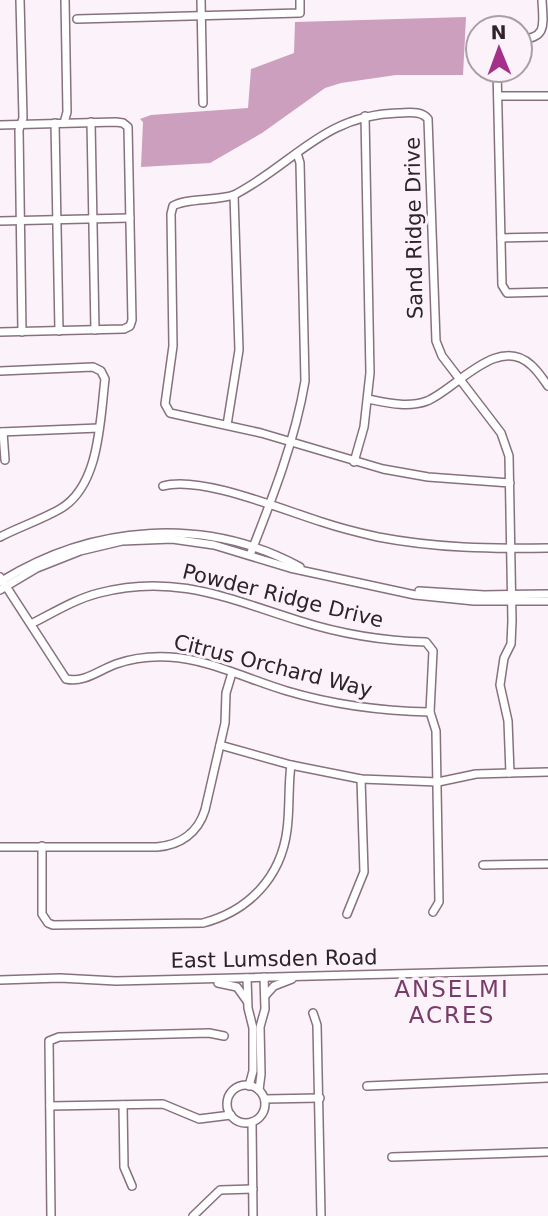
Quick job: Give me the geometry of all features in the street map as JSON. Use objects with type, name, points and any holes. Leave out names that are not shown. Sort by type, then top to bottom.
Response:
[{"type":"street","points":[[20,0],[23,118],[20,125],[22,332]]},
{"type":"street","points":[[64,123],[67,112],[65,0]]},
{"type":"street","points":[[201,0],[203,103]]},
{"type":"street","points":[[77,19],[300,13],[300,0]]},
{"type":"street","points":[[534,38],[543,29],[542,0]]},
{"type":"street","points":[[498,84],[502,285],[508,293],[548,292]]},
{"type":"street","points":[[498,96],[548,96]]},
{"type":"street","name":"Sand Ridge Drive","points":[[510,483],[428,477],[354,462],[227,425],[172,415],[165,404],[173,351],[171,210],[180,202],[216,200],[234,195],[333,129],[365,116],[416,113],[426,115],[429,121],[434,334],[441,354],[501,433],[509,456],[510,483],[511,548],[511,644],[504,658],[499,685],[508,721],[510,773]]},
{"type":"street","points":[[354,462],[364,427],[370,373],[365,116]]},
{"type":"street","points":[[0,125],[91,122],[120,122],[125,125],[128,130],[130,218],[130,326],[124,329],[0,332]]},
{"type":"street","points":[[91,122],[95,330]]},
{"type":"street","points":[[55,123],[59,331]]},
{"type":"street","points":[[252,551],[291,442],[305,381],[300,163],[297,153]]},
{"type":"street","points":[[227,425],[239,350],[234,195]]},
{"type":"street","points":[[0,221],[130,218]]},
{"type":"street","points":[[501,238],[548,237]]},
{"type":"street","points":[[368,398],[396,404],[424,402],[440,394],[488,359],[515,357],[532,365],[548,386]]},
{"type":"street","points":[[0,371],[93,367],[98,369],[105,379],[92,466],[75,496],[61,509],[0,537]]},
{"type":"street","points":[[5,460],[1,432],[99,428]]},
{"type":"street","points":[[163,486],[175,482],[233,493],[324,523],[378,537],[443,547],[548,548]]},
{"type":"street","points":[[2,583],[65,556],[122,541],[156,539],[194,541],[252,551],[290,568],[405,592],[548,601]]},
{"type":"street","name":"Citrus Orchard Way","points":[[2,583],[66,679],[78,681],[114,664],[151,657],[188,659],[289,692],[332,702],[385,711],[430,712]]},
{"type":"street","name":"Powder Ridge Drive","points":[[31,624],[98,593],[152,586],[176,586],[212,592],[303,622],[359,636],[426,642],[433,651],[430,712],[436,731],[438,782],[439,902],[433,912]]},
{"type":"street","points":[[511,598],[548,594]]},
{"type":"street","points":[[0,847],[157,847],[182,840],[196,829],[203,816],[225,723],[226,693],[232,673]]},
{"type":"street","points":[[220,744],[291,765],[361,779],[438,782],[476,774],[548,772]]},
{"type":"street","points":[[41,846],[43,914],[48,923],[53,925],[203,923],[222,918],[246,904],[266,885],[278,865],[287,829],[291,765]]},
{"type":"street","points":[[347,914],[363,872],[361,779]]},
{"type":"street","points":[[483,865],[548,864]]},
{"type":"street","name":"East Lumsden Road","points":[[0,980],[247,978],[548,970]]},
{"type":"street","points":[[265,997],[274,986],[300,976]]},
{"type":"street","points":[[259,1090],[260,1027],[265,1009],[264,977]]},
{"type":"street","points":[[247,978],[253,1028],[253,1071],[249,1086]]},
{"type":"street","points":[[179,979],[193,984],[231,984],[240,990],[248,1002]]},
{"type":"street","points":[[313,1013],[317,1025],[320,1098],[321,1216]]},
{"type":"street","points":[[51,1216],[49,1041],[59,1037],[209,1033],[224,1036]]},
{"type":"street","points":[[367,1086],[548,1078]]},
{"type":"street","points":[[249,1086],[259,1090],[265,1099],[264,1111],[257,1120],[240,1122],[231,1115],[228,1110],[229,1097],[237,1088],[249,1086]]},
{"type":"street","points":[[265,1099],[320,1098]]},
{"type":"street","points":[[50,1106],[163,1104],[199,1119],[231,1115]]},
{"type":"street","points":[[123,1105],[124,1167],[132,1186]]},
{"type":"street","points":[[252,1122],[253,1216]]},
{"type":"street","points":[[391,1157],[548,1152]]},
{"type":"street","points":[[193,1216],[220,1190],[253,1189]]},
{"type":"shaded area","points":[[464,17],[463,75],[396,75],[341,83],[325,88],[262,133],[210,163],[141,167],[143,122],[140,119],[151,115],[248,108],[251,69],[294,53],[295,22]]},
{"type":"district","name":"ANSELMI ACRES","points":[[452,1002]]}]
